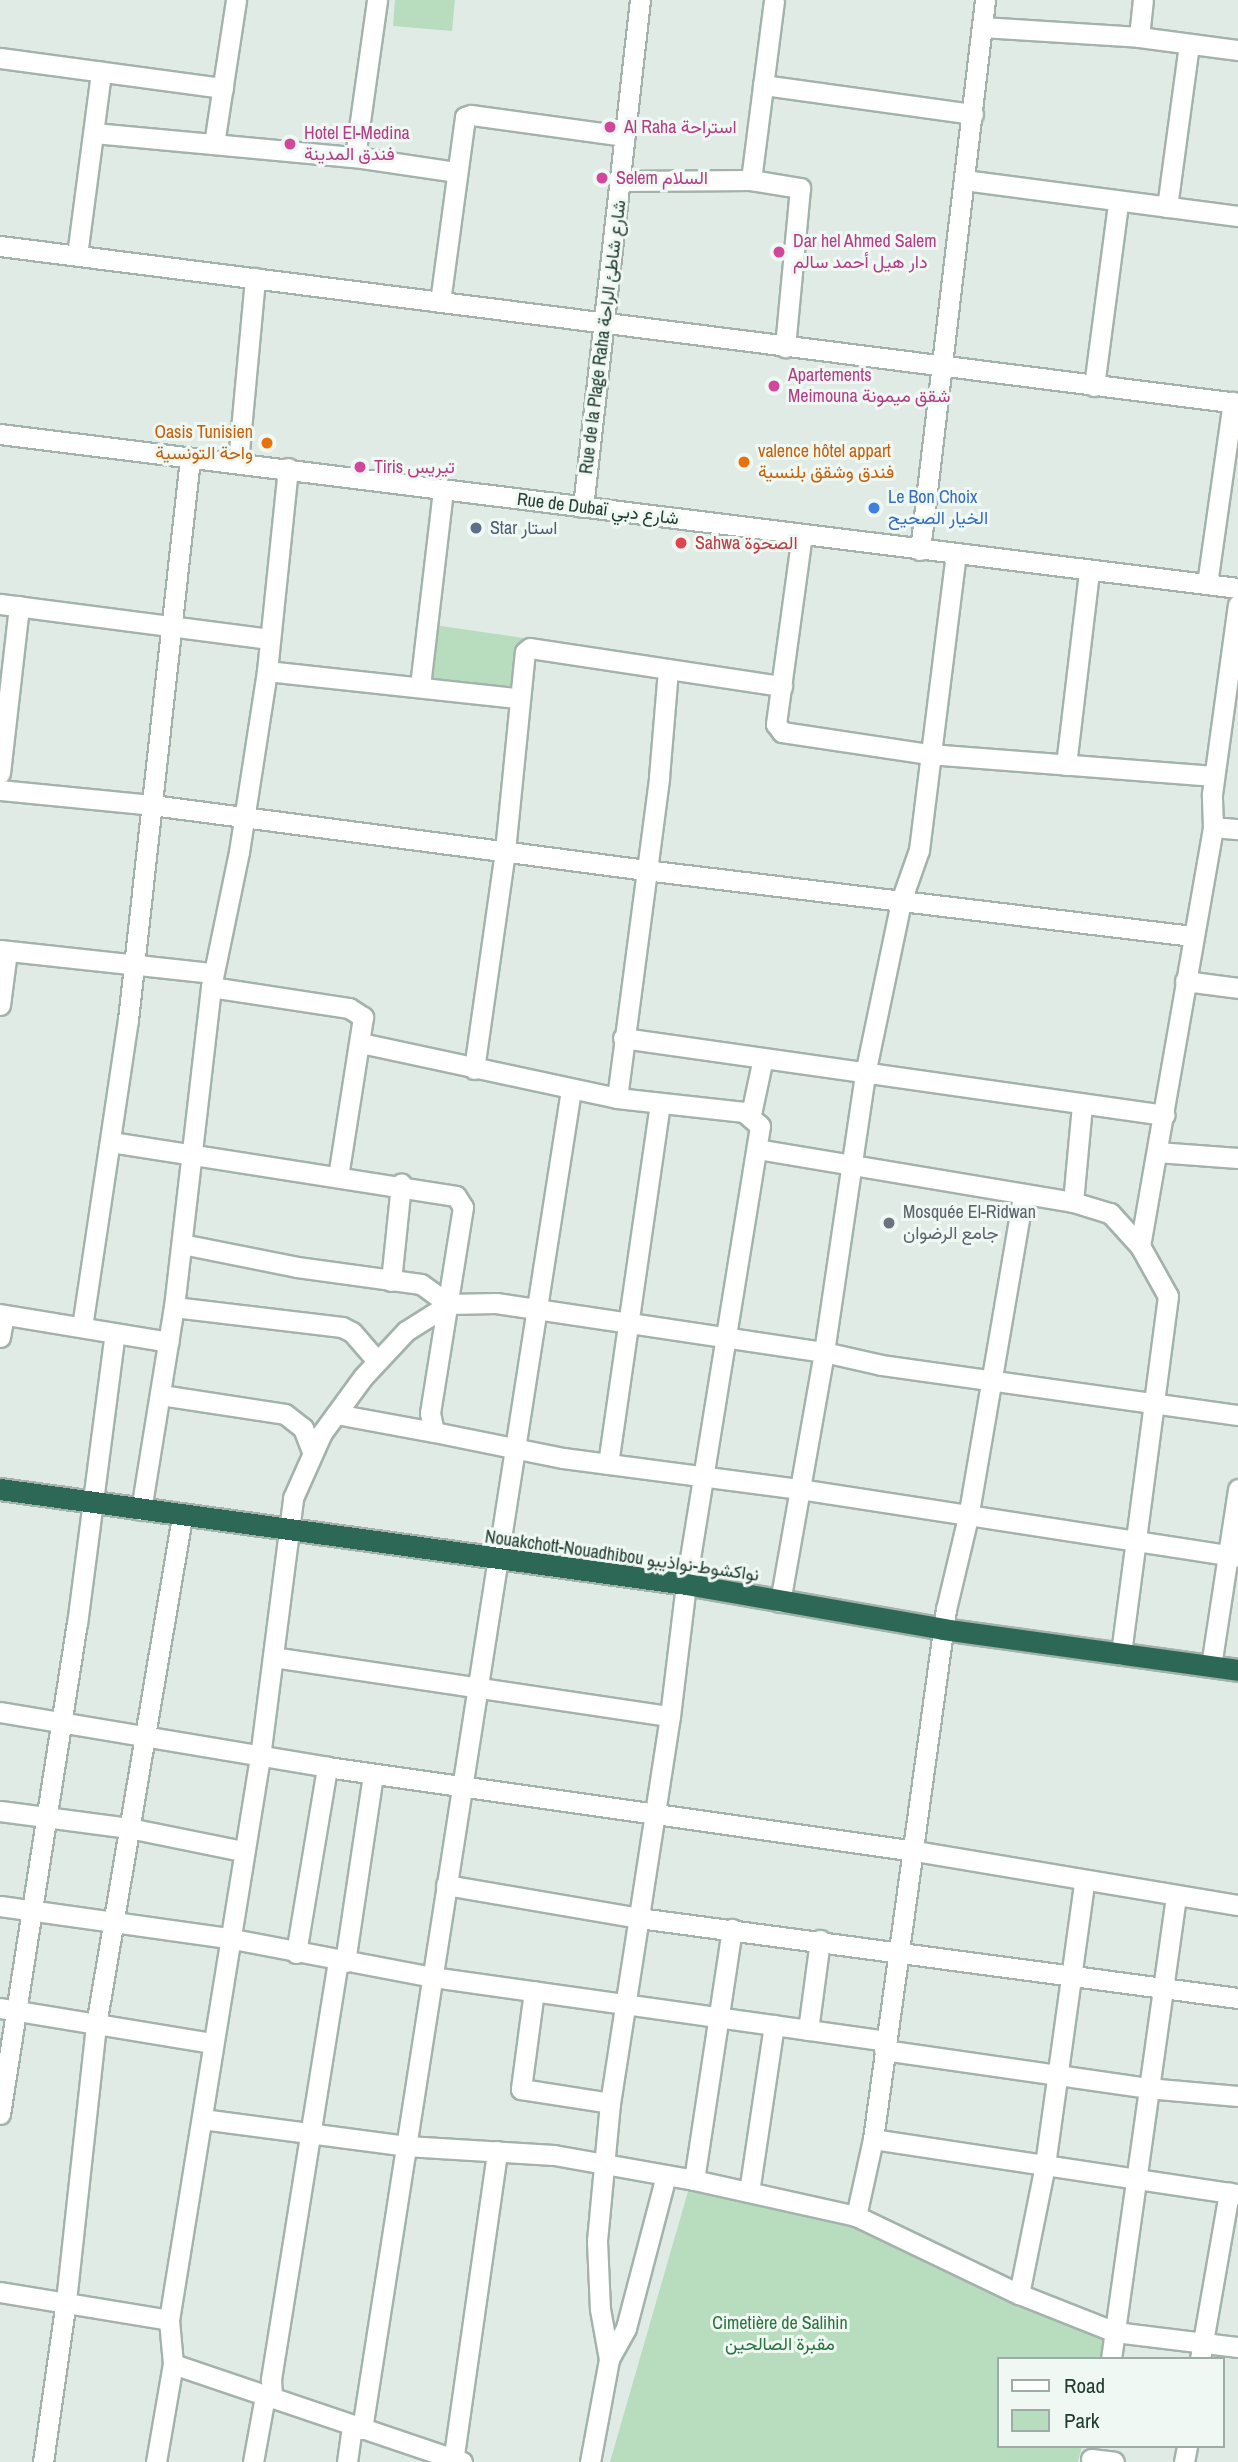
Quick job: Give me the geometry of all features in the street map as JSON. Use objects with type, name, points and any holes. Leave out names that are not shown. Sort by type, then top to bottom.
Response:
[{"type":"highway","name":"Nouakchott-Nouadhibou نواكشوط-نواذيبو","points":[[0,1489],[289,1532],[686,1584],[943,1629],[1238,1670]]},
{"type":"street","points":[[215,144],[236,0]]},
{"type":"street","points":[[355,157],[377,0]]},
{"type":"street","name":"Rue de la Plage Raha شارع شاطئ الراحة","points":[[583,507],[640,0]]},
{"type":"street","points":[[751,180],[774,0]]},
{"type":"street","points":[[920,550],[938,368],[973,114],[985,0]]},
{"type":"street","points":[[1139,37],[1143,0]]},
{"type":"street","points":[[982,27],[1139,37],[1238,50]]},
{"type":"street","points":[[1167,207],[1189,44]]},
{"type":"street","points":[[0,58],[223,88]]},
{"type":"street","points":[[77,255],[101,72]]},
{"type":"street","points":[[763,85],[973,114]]},
{"type":"street","points":[[440,302],[462,125],[471,114],[625,136]]},
{"type":"street","points":[[94,134],[355,157],[457,172]]},
{"type":"street","points":[[621,181],[751,180],[794,185],[802,194],[785,347]]},
{"type":"street","points":[[964,180],[1118,204],[1238,216]]},
{"type":"street","points":[[1094,386],[1118,204]]},
{"type":"street","points":[[0,246],[602,321],[938,368],[1235,402],[1207,584]]},
{"type":"street","points":[[238,462],[255,278]]},
{"type":"street","name":"Rue de Dubaï شارع دبي","points":[[0,434],[288,468],[1090,572],[1238,588]]},
{"type":"street","points":[[82,1327],[111,1142],[190,458]]},
{"type":"street","points":[[141,1510],[174,1307],[212,980],[244,820],[267,671],[288,468]]},
{"type":"street","points":[[420,686],[443,489]]},
{"type":"street","points":[[803,534],[776,724],[785,734],[929,754],[1214,776]]},
{"type":"street","points":[[780,1602],[824,1352],[865,1074],[901,901],[919,850],[956,554]]},
{"type":"street","points":[[1066,765],[1090,572]]},
{"type":"street","points":[[0,773],[10,605],[172,624],[270,639]]},
{"type":"street","points":[[1140,1246],[1213,827],[1214,776],[1238,605]]},
{"type":"street","points":[[474,1069],[506,851],[517,698],[523,655],[530,648],[782,686]]},
{"type":"street","points":[[617,1098],[668,669]]},
{"type":"street","points":[[267,671],[517,698]]},
{"type":"street","points":[[0,790],[152,805],[244,820],[1192,936]]},
{"type":"street","points":[[1213,827],[1238,830]]},
{"type":"street","points":[[0,1005],[3,950],[212,980],[349,1008],[363,1017],[338,1177]]},
{"type":"street","points":[[1185,981],[1238,988]]},
{"type":"street","points":[[623,1038],[1164,1115]]},
{"type":"street","points":[[361,1043],[617,1098],[660,1104],[681,1103],[751,1114],[760,1126],[686,1584],[670,1716],[610,2104],[597,2241],[600,2309],[609,2359]]},
{"type":"street","points":[[751,1114],[763,1059]]},
{"type":"street","points":[[347,2462],[357,2427],[406,2146],[461,1787],[480,1686],[513,1448],[571,1089]]},
{"type":"street","points":[[608,1464],[631,1321],[660,1104]]},
{"type":"street","points":[[1073,1202],[1082,1105]]},
{"type":"street","points":[[111,1142],[191,1157],[401,1184],[456,1196],[463,1207],[430,1413],[434,1432]]},
{"type":"street","points":[[757,1150],[1023,1196],[1073,1202],[1110,1213],[1140,1246],[1168,1296],[1121,1655]]},
{"type":"street","points":[[1157,1152],[1238,1158]]},
{"type":"street","points":[[391,1281],[401,1184]]},
{"type":"street","points":[[856,2216],[873,2139],[915,1851],[943,1629],[968,1517],[1023,1196]]},
{"type":"street","points":[[182,1244],[430,1286],[449,1304]]},
{"type":"street","points":[[156,2462],[173,2364],[169,2320],[228,1938],[260,1757],[293,1498],[312,1451],[336,1414],[377,1361],[419,1319],[449,1304],[468,1302],[536,1308],[824,1352],[881,1365],[1155,1401],[1238,1415]]},
{"type":"street","points":[[174,1307],[342,1328],[352,1332],[377,1361]]},
{"type":"street","points":[[0,1337],[2,1314],[169,1342]]},
{"type":"street","points":[[0,2114],[8,2009],[32,1909],[115,1333]]},
{"type":"street","points":[[161,1395],[285,1414],[303,1428],[312,1451]]},
{"type":"street","points":[[336,1414],[608,1464],[800,1489],[1233,1556]]},
{"type":"street","points":[[1211,1666],[1233,1556],[1238,1489]]},
{"type":"street","points":[[43,2462],[66,2301],[96,2025],[181,1517]]},
{"type":"street","points":[[273,1657],[670,1716]]},
{"type":"street","points":[[0,1712],[144,1734],[327,1768],[915,1851],[1084,1883],[1238,1905]]},
{"type":"street","points":[[296,1953],[327,1768]]},
{"type":"street","points":[[253,2462],[269,2397],[309,2132],[373,1774]]},
{"type":"street","points":[[0,1811],[44,1819],[129,1828],[242,1852]]},
{"type":"street","points":[[1019,2294],[1045,2165],[1084,1883]]},
{"type":"street","points":[[446,1885],[639,1918],[820,1940],[1162,1990],[1238,1998]]},
{"type":"street","points":[[1111,2357],[1176,1896]]},
{"type":"street","points":[[0,1906],[228,1938],[341,1962],[432,1977],[808,2029],[1056,2075],[1147,2088],[1238,2096]]},
{"type":"street","points":[[694,2180],[716,2017],[732,1929]]},
{"type":"street","points":[[808,2029],[820,1940]]},
{"type":"street","points":[[534,1991],[521,2089],[610,2104]]},
{"type":"street","points":[[8,2009],[212,2043]]},
{"type":"street","points":[[749,2192],[774,2025]]},
{"type":"street","points":[[202,2119],[406,2146],[497,2151],[603,2163],[749,2192],[856,2216],[1019,2294],[1115,2332],[1202,2350],[1238,2347]]},
{"type":"street","points":[[873,2139],[1233,2193],[1202,2350]]},
{"type":"street","points":[[173,2364],[456,2461],[497,2151]]},
{"type":"street","points":[[590,2462],[609,2359],[630,2315],[666,2175]]},
{"type":"street","points":[[0,2292],[169,2320]]},
{"type":"street","points":[[1092,2456],[1114,2462]]},
{"type":"green space","points":[[395,0],[455,0],[452,31],[393,26]]},
{"type":"green space","points":[[427,624],[524,638],[518,694],[424,687]]},
{"type":"green space","name":"Cimetière de Salihin مقبرة الصالحين","points":[[689,2188],[868,2222],[1109,2341],[1105,2357],[996,2357],[996,2448],[1082,2448],[1078,2462],[610,2462]]},
{"type":"place","name":"Al Raha استراحة","points":[[610,127]]},
{"type":"place","name":"Hotel El-Medina فندق المدينة","points":[[290,144]]},
{"type":"place","name":"Selem السلام","points":[[602,178]]},
{"type":"place","name":"Dar hel Ahmed Salem دار هيل أحمد سالم","points":[[779,252]]},
{"type":"place","name":"Apartements Meimouna شقق ميمونة","points":[[774,386]]},
{"type":"place","name":"Oasis Tunisien واحة التونسية","points":[[267,443]]},
{"type":"place","name":"valence hôtel appart فندق وشقق بلنسية","points":[[744,462]]},
{"type":"place","name":"Tiris تيريس","points":[[360,467]]},
{"type":"place","name":"Le Bon Choix الخيار الصحيح","points":[[874,508]]},
{"type":"place","name":"Star استار","points":[[476,528]]},
{"type":"place","name":"Sahwa الصحوة","points":[[681,543]]},
{"type":"place","name":"Mosquée El-Ridwan جامع الرضوان","points":[[889,1223]]}]
